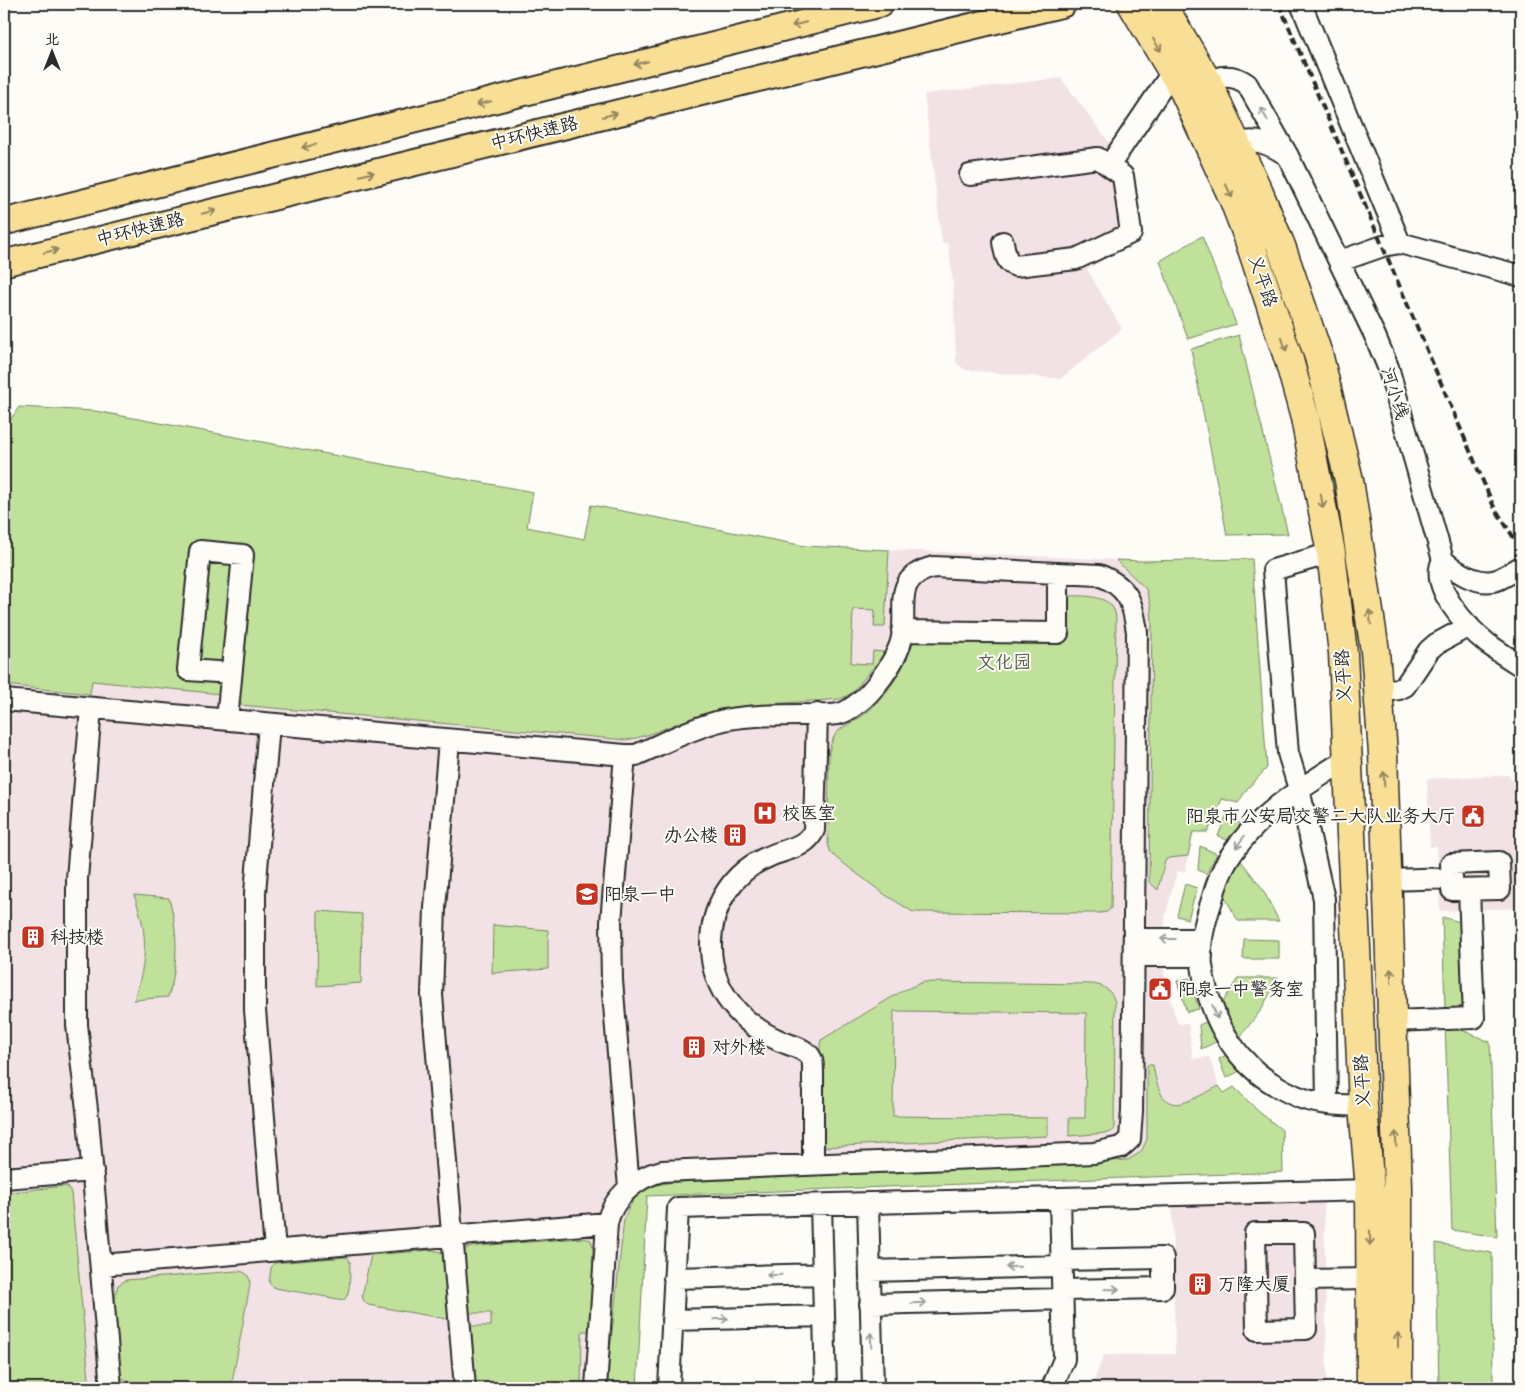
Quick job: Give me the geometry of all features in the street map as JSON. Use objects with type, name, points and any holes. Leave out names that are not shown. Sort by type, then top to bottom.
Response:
[{"type":"highway","name":"义平路","points":[[1132,4],[1188,81],[1223,147],[1281,246],[1319,357],[1334,414],[1348,480],[1375,651],[1383,753],[1398,1187],[1398,1388]]},
{"type":"highway","name":"义平路","points":[[1162,4],[1188,81]]},
{"type":"highway","name":"义平路","points":[[1223,147],[1233,198],[1289,360],[1305,418],[1331,553],[1343,653],[1363,1106],[1370,1190],[1371,1388]]},
{"type":"main road","points":[[4,222],[880,4]]},
{"type":"main road","name":"中环快速路","points":[[4,262],[1063,4]]},
{"type":"street","points":[[1301,4],[1400,243]]},
{"type":"street","name":"河小线","points":[[1188,81],[1223,76],[1241,80],[1247,84],[1288,156],[1376,336],[1394,380],[1413,456],[1443,560],[1439,572],[1447,598],[1470,626],[1489,644],[1521,666]]},
{"type":"street","points":[[1109,166],[1188,81]]},
{"type":"street","points":[[1223,147],[1244,141],[1260,142],[1276,148],[1288,156]]},
{"type":"street","points":[[970,175],[1098,158],[1123,176],[1131,233],[1076,259],[1016,266],[1008,261],[1003,242]]},
{"type":"street","points":[[1340,262],[1384,246],[1400,243],[1521,276]]},
{"type":"street","points":[[227,720],[243,554],[200,552],[188,670],[231,673]]},
{"type":"street","points":[[1327,1104],[1324,899],[1299,789],[1288,753],[1272,570],[1331,553]]},
{"type":"street","points":[[1443,560],[1460,572],[1482,581],[1497,580],[1521,567]]},
{"type":"street","points":[[4,700],[636,755],[704,726],[727,720],[776,715],[839,714],[858,703],[870,692],[896,653],[902,631],[905,590],[911,577],[922,570],[934,567],[1099,575],[1109,579],[1124,591],[1131,602],[1137,632],[1132,1132],[1130,1139],[1121,1147],[1094,1152],[662,1171],[644,1178],[629,1188],[614,1205],[607,1223],[596,1388]]},
{"type":"street","points":[[902,631],[1058,633],[1058,573]]},
{"type":"street","points":[[1378,692],[1399,689],[1405,686],[1429,650],[1436,644],[1470,626]]},
{"type":"street","points":[[91,708],[77,878],[77,1025],[93,1171],[111,1388]]},
{"type":"street","points":[[813,1164],[813,1082],[811,1058],[804,1051],[758,1030],[736,1011],[724,994],[715,976],[711,947],[712,924],[718,907],[737,877],[758,861],[802,844],[811,837],[814,830],[817,714]]},
{"type":"street","points":[[269,724],[255,893],[255,1010],[275,1250]]},
{"type":"street","points":[[449,740],[435,908],[432,995],[465,1388]]},
{"type":"street","points":[[625,755],[611,922],[612,980],[629,1188]]},
{"type":"street","points":[[1347,759],[1281,802],[1253,826],[1232,853],[1216,886],[1205,922],[1202,947],[1208,995],[1218,1021],[1230,1042],[1252,1068],[1297,1096],[1327,1104],[1363,1106]]},
{"type":"street","points":[[1499,862],[1500,889],[1452,890],[1452,878],[1451,864],[1499,862]]},
{"type":"street","points":[[1387,880],[1452,878]]},
{"type":"street","points":[[1392,1021],[1474,1018],[1469,890]]},
{"type":"street","points":[[1134,948],[1202,947]]},
{"type":"street","points":[[4,1178],[93,1171]]},
{"type":"street","points":[[669,1388],[678,1208],[1370,1190]]},
{"type":"street","points":[[1052,1388],[1064,1359],[1060,1198]]},
{"type":"street","points":[[868,1203],[873,1388]]},
{"type":"street","points":[[821,1205],[826,1388]]},
{"type":"street","points":[[101,1265],[607,1223]]},
{"type":"street","points":[[1255,1233],[1304,1233],[1305,1280],[1306,1330],[1257,1330],[1255,1233]]},
{"type":"street","points":[[870,1271],[1163,1258],[1164,1288],[870,1304]]},
{"type":"street","points":[[674,1278],[823,1274]]},
{"type":"street","points":[[1305,1280],[1370,1279]]},
{"type":"street","points":[[672,1320],[824,1316]]},
{"type":"shaded area","points":[[1061,78],[1132,173],[1140,238],[1087,269],[1122,329],[1060,379],[966,370],[958,365],[956,361],[953,284],[948,243],[942,243],[924,94]]},
{"type":"shaded area","name":"阳泉一中","points":[[19,407],[95,411],[533,492],[527,527],[584,539],[591,505],[805,546],[1143,561],[1252,559],[1267,768],[1247,789],[1238,803],[1222,799],[1208,832],[1193,832],[1185,872],[1177,871],[1165,917],[1164,979],[1178,1024],[1188,1023],[1193,1059],[1209,1057],[1219,1086],[1224,1093],[1234,1087],[1258,1111],[1282,1130],[1283,1172],[647,1196],[637,1388],[4,1388],[4,429]]},
{"type":"shaded area","points":[[1509,775],[1521,796],[1521,908],[1440,911],[1437,846],[1430,847],[1427,779]]},
{"type":"shaded area","points":[[1324,1202],[1327,1379],[1324,1388],[1091,1388],[1104,1355],[1175,1354],[1172,1205]]},
{"type":"green space","points":[[1202,236],[1236,324],[1188,339],[1160,261]]},
{"type":"green space","points":[[1239,335],[1288,534],[1227,535],[1191,349]]},
{"type":"green space","points":[[19,407],[95,411],[533,492],[527,527],[584,539],[591,505],[805,546],[889,550],[885,627],[874,627],[875,610],[853,609],[851,663],[872,664],[873,651],[883,652],[883,656],[851,694],[840,699],[756,705],[723,710],[626,740],[240,705],[240,696],[92,681],[90,694],[4,685],[4,429]]},
{"type":"green space","points":[[1252,559],[1267,768],[1247,789],[1238,803],[1222,799],[1208,832],[1193,832],[1188,856],[1165,860],[1158,890],[1149,882],[1151,606],[1146,589],[1116,560]]},
{"type":"green space","name":"文化园","points":[[1061,596],[1098,598],[1110,605],[1116,614],[1111,908],[1107,912],[1099,913],[913,912],[884,894],[835,857],[830,851],[828,844],[829,752],[835,736],[838,731],[874,706],[890,687],[903,667],[913,634],[1060,627]]},
{"type":"green space","points":[[1226,816],[1241,824],[1227,840],[1218,836]]},
{"type":"green space","points":[[1200,846],[1217,854],[1206,874],[1198,870]]},
{"type":"green space","points":[[1241,861],[1262,888],[1279,921],[1238,921],[1222,892]]},
{"type":"green space","points":[[1185,884],[1197,888],[1188,919],[1177,916]]},
{"type":"green space","points":[[134,895],[169,898],[176,935],[176,960],[168,997],[134,1000],[144,960],[144,935]]},
{"type":"green space","points":[[318,911],[362,914],[361,983],[317,986]]},
{"type":"green space","points":[[1442,917],[1460,922],[1463,1008],[1445,1009]]},
{"type":"green space","points":[[493,925],[548,930],[548,969],[492,973]]},
{"type":"green space","points":[[1244,939],[1279,940],[1279,959],[1243,959]]},
{"type":"green space","points":[[1189,978],[1199,1009],[1187,1012],[1177,981]]},
{"type":"green space","points":[[1238,978],[1278,978],[1261,1010],[1240,1037],[1221,1005]]},
{"type":"green space","points":[[923,982],[1093,984],[1107,989],[1112,994],[1115,1002],[1114,1130],[1108,1133],[1069,1136],[1069,1118],[1085,1118],[1086,1013],[894,1011],[893,1116],[1048,1118],[1048,1136],[822,1147],[821,1040],[902,991]]},
{"type":"green space","points":[[1208,1021],[1218,1041],[1201,1049],[1199,1025]]},
{"type":"green space","points":[[1445,1023],[1490,1042],[1497,1237],[1452,1230]]},
{"type":"green space","points":[[1228,1054],[1242,1070],[1226,1078],[1219,1059]]},
{"type":"green space","points":[[1147,1065],[1153,1065],[1162,1095],[1168,1101],[1175,1104],[1194,1099],[1219,1086],[1224,1093],[1234,1087],[1258,1111],[1282,1130],[1283,1172],[647,1196],[637,1388],[606,1388],[624,1219],[633,1201],[644,1190],[678,1182],[1128,1160],[1141,1152],[1147,1139]]},
{"type":"green space","points":[[68,1187],[71,1193],[89,1379],[86,1385],[80,1388],[4,1388],[4,1193]]},
{"type":"green space","points":[[583,1238],[591,1240],[593,1248],[591,1331],[582,1331],[581,1388],[470,1388],[467,1326],[491,1326],[491,1313],[468,1313],[463,1249],[476,1246]]},
{"type":"green space","points":[[1436,1243],[1492,1253],[1493,1388],[1439,1388]]},
{"type":"green space","points":[[432,1250],[441,1252],[446,1258],[450,1316],[447,1319],[368,1305],[364,1301],[362,1296],[371,1255]]},
{"type":"green space","points":[[347,1257],[350,1261],[350,1282],[347,1297],[344,1300],[275,1288],[269,1283],[271,1268],[274,1263]]},
{"type":"green space","points":[[236,1271],[247,1274],[250,1285],[231,1388],[190,1388],[189,1383],[133,1384],[121,1378],[117,1371],[115,1295],[118,1285],[126,1280]]},
{"type":"railway","points":[[1279,4],[1494,507],[1521,549]]},
{"type":"place","name":"校医室","points":[[765,813]]},
{"type":"place","name":"阳泉市公安局交警二大队业务大厅","points":[[1473,816]]},
{"type":"place","name":"办公楼","points":[[735,835]]},
{"type":"place","name":"阳泉一中","points":[[587,894]]},
{"type":"place","name":"科技楼","points":[[33,937]]},
{"type":"place","name":"阳泉一中警务室","points":[[1160,989]]},
{"type":"place","name":"对外楼","points":[[694,1047]]},
{"type":"place","name":"万隆大厦","points":[[1200,1284]]}]
